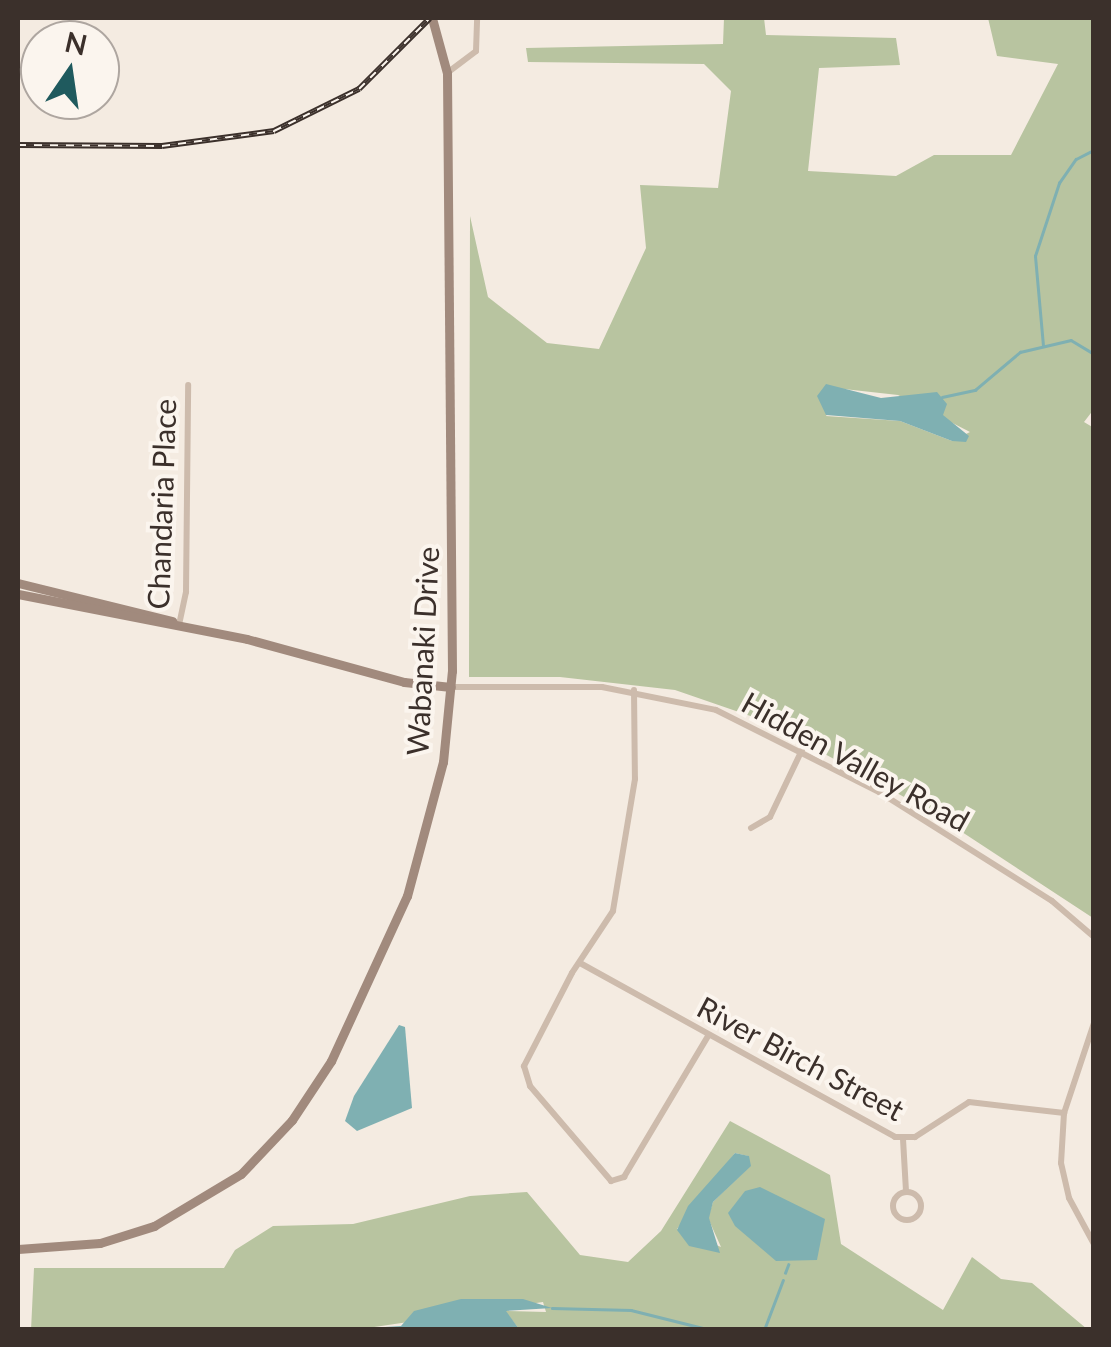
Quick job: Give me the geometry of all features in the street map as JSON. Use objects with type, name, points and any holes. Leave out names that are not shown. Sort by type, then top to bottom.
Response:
[{"type":"street","name":"Wabanaki Drive","points":[[18,1249],[100,1242],[193,1208],[241,1174],[292,1120],[363,1002],[403,908],[444,762],[451,687],[447,73],[432,18]]},
{"type":"street","points":[[447,73],[476,51],[477,18]]},
{"type":"street","name":"Chandaria Place","points":[[179,625],[186,592],[188,384]]},
{"type":"street","points":[[18,583],[154,613],[179,625]]},
{"type":"street","points":[[18,594],[179,625],[404,682],[451,687]]},
{"type":"street","name":"Hidden Valley Road","points":[[451,687],[634,690],[683,698],[802,750],[1042,895],[1094,938]]},
{"type":"street","points":[[634,690],[636,778],[612,911],[524,1066],[530,1086],[602,1177],[624,1178],[708,1036]]},
{"type":"street","points":[[751,828],[770,817],[802,750]]},
{"type":"street","name":"River Birch Street","points":[[580,964],[903,1139],[969,1102],[1064,1114]]},
{"type":"street","points":[[1094,1023],[1064,1114],[1061,1162],[1069,1198],[1094,1244]]},
{"type":"street","points":[[903,1139],[906,1192],[920,1207],[905,1220],[892,1206],[906,1192]]},
{"type":"green space","points":[[724,18],[764,18],[766,35],[896,38],[900,65],[819,68],[808,171],[896,176],[934,155],[1011,155],[1058,64],[997,56],[988,18],[1093,18],[1094,409],[1084,422],[1094,428],[1093,918],[930,811],[762,720],[675,690],[560,677],[469,677],[470,216],[488,297],[547,343],[599,349],[646,248],[640,185],[718,188],[731,91],[704,64],[528,62],[526,48],[723,44]],"holes":[[[844,389],[898,395],[970,432],[952,441],[900,421],[826,416]]]},
{"type":"green space","points":[[730,1121],[830,1175],[841,1244],[943,1310],[972,1257],[1001,1279],[1032,1283],[1087,1329],[519,1329],[505,1311],[546,1312],[543,1302],[354,1330],[31,1330],[34,1268],[224,1268],[235,1250],[273,1226],[353,1224],[470,1196],[527,1192],[580,1255],[628,1262],[661,1231]],"holes":[[[735,1153],[748,1156],[750,1166],[713,1202],[708,1218],[721,1247],[677,1229]]]},
{"type":"water","points":[[826,384],[881,398],[937,392],[947,404],[943,415],[969,436],[966,442],[952,441],[900,421],[826,415],[817,396]]},
{"type":"water","points":[[399,1025],[405,1027],[412,1108],[357,1131],[345,1121],[354,1096]]},
{"type":"water","points":[[735,1153],[749,1156],[751,1166],[713,1202],[709,1218],[720,1253],[689,1246],[677,1230],[688,1206]]},
{"type":"water","points":[[760,1187],[825,1219],[817,1260],[776,1261],[735,1226],[728,1213],[745,1191]]},
{"type":"water","points":[[461,1299],[523,1299],[552,1308],[506,1311],[519,1329],[354,1329],[401,1326],[414,1311]]},
{"type":"waterway","points":[[1043,346],[1035,256],[1059,183],[1076,159],[1094,150]]},
{"type":"waterway","points":[[942,397],[975,390],[1020,352],[1071,340],[1094,354]]},
{"type":"waterway","points":[[785,1273],[788,1265]]},
{"type":"waterway","points":[[764,1330],[783,1280]]},
{"type":"waterway","points":[[552,1308],[631,1310],[711,1330]]},
{"type":"railway","points":[[18,145],[162,146],[274,131],[359,89],[430,18]]}]
